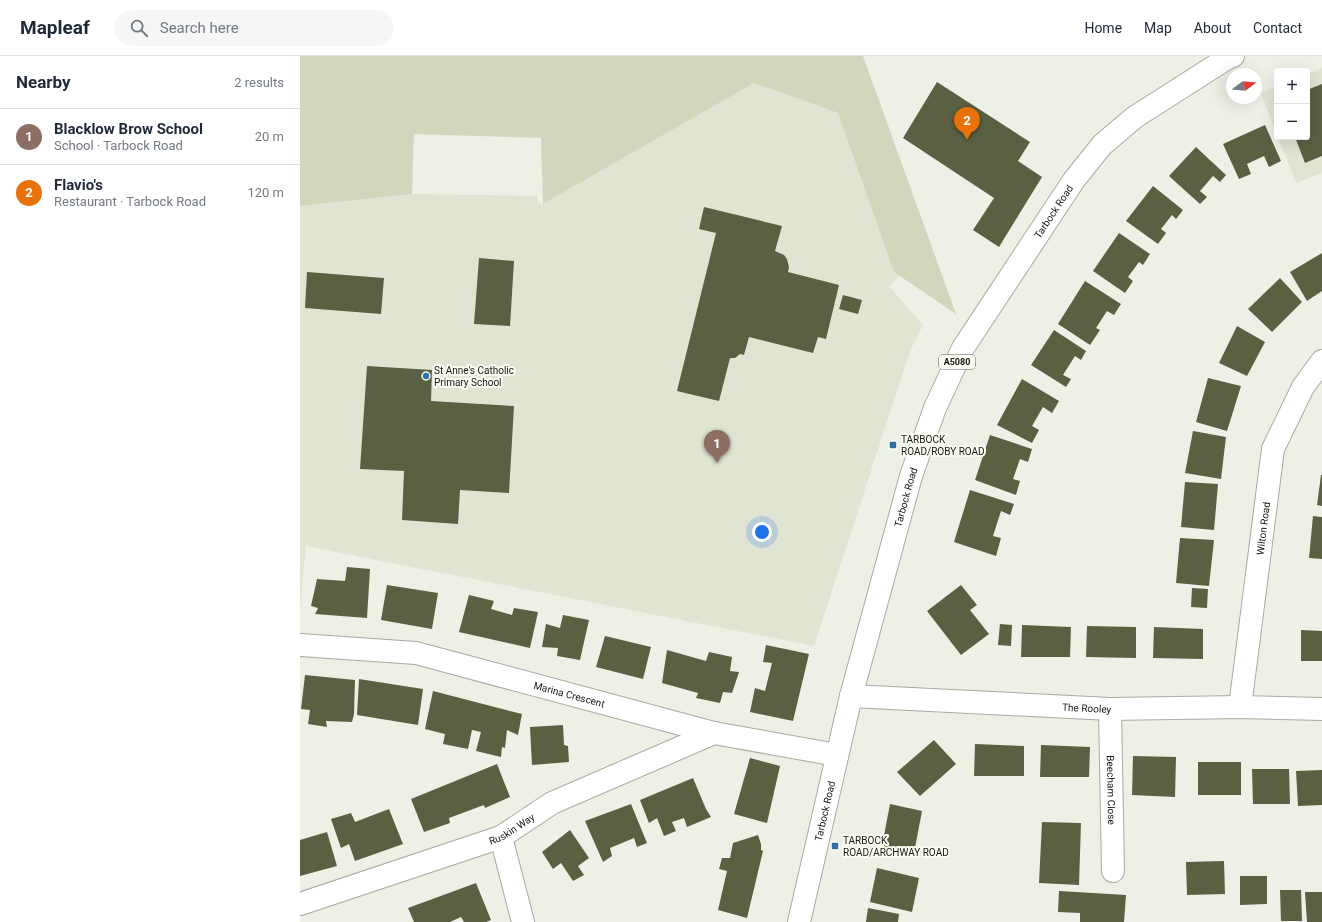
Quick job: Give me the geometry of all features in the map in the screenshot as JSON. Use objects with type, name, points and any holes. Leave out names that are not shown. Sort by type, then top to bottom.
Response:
[{"type":"street","name":"Tarbock Road","points":[[799,922],[851,696],[910,476],[935,408],[963,348],[1074,180],[1102,145],[1135,117],[1229,57]]},
{"type":"street","name":"Wilton Road","points":[[1240,707],[1274,449],[1303,387],[1322,362]]},
{"type":"street","name":"Marina Crescent","points":[[300,645],[416,653],[714,732],[837,755]]},
{"type":"street","name":"The Rooley","points":[[851,696],[1110,710],[1240,707],[1322,709]]},
{"type":"street","name":"Beecham Close","points":[[1110,710],[1113,871]]},
{"type":"street","name":"Ruskin Way","points":[[300,904],[501,837],[552,803],[714,732]]},
{"type":"street","points":[[501,837],[523,922]]},
{"type":"shaded area","points":[[300,56],[863,56],[956,314],[894,272],[838,113],[754,83],[543,204],[541,138],[414,134],[412,194],[300,206]]},
{"type":"shaded area","points":[[1322,68],[1322,173],[1296,183],[1279,140],[1310,140],[1310,73]]},
{"type":"shaded area","points":[[754,83],[838,113],[894,271],[899,275],[889,286],[923,325],[910,351],[814,646],[306,546],[300,608],[300,206],[412,194],[537,196],[538,203],[543,204]]},
{"type":"shaded area","points":[[1274,87],[1274,127],[1262,96],[1262,93]]},
{"type":"building","points":[[937,82],[1030,142],[1018,161],[1042,177],[999,247],[973,230],[994,198],[903,138]]},
{"type":"building","points":[[1322,84],[1322,156],[1305,163],[1296,140],[1310,140],[1310,89]]},
{"type":"building","points":[[1265,125],[1281,161],[1269,167],[1264,156],[1247,164],[1251,174],[1239,179],[1223,144]]},
{"type":"building","points":[[1196,147],[1226,175],[1220,182],[1213,176],[1200,191],[1207,197],[1200,204],[1169,176]]},
{"type":"building","points":[[1153,186],[1183,210],[1176,219],[1172,215],[1161,229],[1166,233],[1158,244],[1126,221]]},
{"type":"building","points":[[704,207],[782,226],[775,251],[784,255],[787,259],[789,267],[788,272],[839,285],[826,339],[818,337],[813,353],[749,337],[744,355],[740,354],[735,358],[730,358],[719,401],[677,391],[716,233],[699,229]]},
{"type":"building","points":[[1119,233],[1150,254],[1143,265],[1139,262],[1128,277],[1133,281],[1125,293],[1093,271]]},
{"type":"building","points":[[1322,253],[1322,291],[1307,301],[1290,272]]},
{"type":"building","points":[[479,258],[514,261],[510,326],[474,324]]},
{"type":"building","points":[[307,272],[384,278],[381,314],[305,308]]},
{"type":"building","points":[[1280,278],[1302,302],[1272,332],[1248,309]]},
{"type":"building","points":[[1085,281],[1121,304],[1114,315],[1107,311],[1096,328],[1100,330],[1090,345],[1058,324]]},
{"type":"building","points":[[843,295],[862,300],[858,314],[839,309]]},
{"type":"building","points":[[1237,326],[1265,342],[1247,376],[1219,363]]},
{"type":"building","points":[[1054,330],[1086,351],[1081,360],[1075,356],[1063,375],[1071,379],[1066,387],[1031,365]]},
{"type":"building","points":[[367,366],[432,370],[431,401],[514,406],[509,493],[460,490],[458,524],[402,520],[404,471],[360,469]]},
{"type":"building","points":[[1208,378],[1241,386],[1227,431],[1196,422]]},
{"type":"building","points":[[1022,379],[1059,401],[1052,413],[1043,407],[1032,426],[1039,430],[1032,443],[997,425]]},
{"type":"building","points":[[1193,431],[1226,437],[1221,479],[1185,473]]},
{"type":"building","points":[[990,435],[1032,449],[1028,462],[1020,459],[1013,479],[1020,481],[1016,495],[975,480]]},
{"type":"building","points":[[1322,475],[1322,506],[1317,505]]},
{"type":"building","points":[[1185,482],[1218,484],[1214,530],[1181,527]]},
{"type":"building","points":[[970,490],[1014,504],[1010,515],[1001,511],[993,536],[1001,538],[996,556],[954,542]]},
{"type":"building","points":[[1313,516],[1322,517],[1322,559],[1309,558]]},
{"type":"building","points":[[1180,538],[1214,540],[1209,586],[1176,583]]},
{"type":"building","points":[[347,567],[370,569],[367,618],[315,614],[318,608],[311,606],[317,579],[345,581]]},
{"type":"building","points":[[387,585],[438,593],[432,629],[381,620]]},
{"type":"building","points":[[961,585],[977,605],[970,610],[989,634],[961,655],[927,611]]},
{"type":"building","points":[[1192,588],[1208,589],[1207,608],[1191,607]]},
{"type":"building","points":[[469,595],[494,601],[491,609],[512,615],[514,608],[538,612],[530,648],[459,632]]},
{"type":"building","points":[[563,615],[589,620],[580,660],[557,656],[558,648],[542,647],[546,624],[560,628]]},
{"type":"building","points":[[1000,624],[1012,625],[1011,646],[998,645]]},
{"type":"building","points":[[1022,625],[1071,627],[1070,657],[1021,657]]},
{"type":"building","points":[[1087,626],[1136,627],[1136,658],[1086,657]]},
{"type":"building","points":[[1154,627],[1203,629],[1203,659],[1153,658]]},
{"type":"building","points":[[1301,630],[1322,631],[1322,661],[1301,661]]},
{"type":"building","points":[[605,636],[651,647],[643,679],[596,667]]},
{"type":"building","points":[[766,645],[809,654],[793,721],[750,712],[755,688],[765,691],[772,663],[763,662]]},
{"type":"building","points":[[667,650],[706,661],[709,652],[732,657],[730,671],[739,672],[732,693],[723,692],[720,703],[696,698],[698,693],[662,683]]},
{"type":"building","points":[[305,675],[355,680],[354,714],[352,722],[326,721],[327,727],[308,724],[310,710],[301,709]]},
{"type":"building","points":[[359,679],[423,689],[418,725],[357,715]]},
{"type":"building","points":[[433,691],[522,714],[518,735],[507,730],[505,748],[502,747],[501,757],[476,751],[481,732],[472,730],[468,749],[443,744],[445,734],[425,729]]},
{"type":"building","points":[[563,725],[564,745],[568,746],[569,762],[532,765],[530,727]]},
{"type":"building","points":[[934,740],[956,764],[920,796],[897,772]]},
{"type":"building","points":[[975,744],[1024,746],[1024,776],[974,776]]},
{"type":"building","points":[[1041,745],[1090,747],[1089,777],[1040,777]]},
{"type":"building","points":[[1133,756],[1176,757],[1175,797],[1132,795]]},
{"type":"building","points":[[750,758],[780,766],[767,823],[734,814]]},
{"type":"building","points":[[1198,762],[1241,762],[1241,795],[1198,795]]},
{"type":"building","points":[[497,764],[510,797],[485,808],[484,805],[449,818],[450,823],[424,832],[411,799]]},
{"type":"building","points":[[1252,769],[1289,769],[1290,804],[1253,804]]},
{"type":"building","points":[[1322,770],[1322,805],[1298,806],[1296,771]]},
{"type":"building","points":[[693,778],[711,817],[687,827],[684,818],[672,822],[676,831],[664,836],[657,818],[649,823],[640,800]]},
{"type":"building","points":[[631,804],[647,843],[637,847],[634,838],[610,848],[612,856],[603,862],[585,821]]},
{"type":"building","points":[[890,804],[922,811],[914,853],[882,846]]},
{"type":"building","points":[[389,809],[403,844],[355,861],[349,844],[341,848],[331,819],[351,813],[355,822]]},
{"type":"building","points":[[1042,822],[1081,823],[1079,885],[1039,883]]},
{"type":"building","points":[[570,830],[589,858],[578,866],[584,875],[573,881],[561,863],[553,869],[542,852]]},
{"type":"building","points":[[327,832],[337,866],[300,876],[300,840]]},
{"type":"building","points":[[758,835],[761,850],[763,851],[747,918],[718,910],[727,871],[719,869],[722,858],[730,858],[733,843]]},
{"type":"building","points":[[1224,861],[1225,894],[1187,895],[1186,862]]},
{"type":"building","points":[[877,868],[919,878],[912,912],[870,902]]},
{"type":"building","points":[[1240,876],[1267,876],[1267,904],[1240,905]]},
{"type":"building","points":[[476,883],[491,920],[486,922],[464,922],[461,917],[450,922],[414,922],[408,908]]},
{"type":"building","points":[[1280,890],[1301,890],[1302,921],[1281,921]]},
{"type":"building","points":[[1059,891],[1126,895],[1124,922],[1080,922],[1080,913],[1058,912]]},
{"type":"building","points":[[1305,892],[1322,892],[1322,922],[1307,922]]},
{"type":"building","points":[[868,908],[899,914],[898,922],[866,922]]},
{"type":"place","name":"Flavio's","points":[[967,140]]},
{"type":"place","name":"St Anne's Catholic Primary School","points":[[426,376]]},
{"type":"place","name":"TARBOCK ROAD/ROBY ROAD","points":[[893,445]]},
{"type":"place","name":"Blacklow Brow School","points":[[717,463]]},
{"type":"place","name":"TARBOCK ROAD/ARCHWAY ROAD","points":[[835,846]]}]
